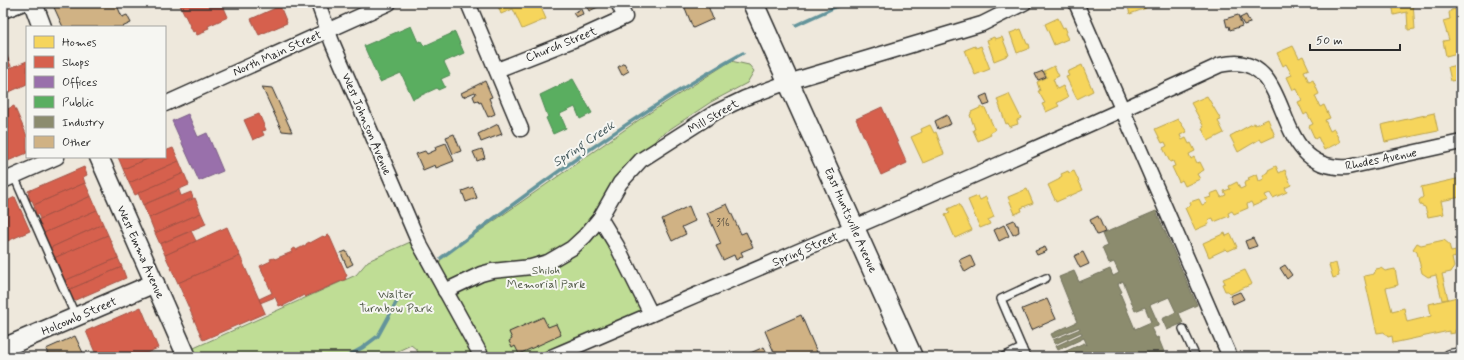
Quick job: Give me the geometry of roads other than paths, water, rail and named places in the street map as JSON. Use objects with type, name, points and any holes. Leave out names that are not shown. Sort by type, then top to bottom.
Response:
[{"type":"main road","name":"East Huntsville Avenue","points":[[753,3],[912,357]]},
{"type":"street","points":[[3,11],[24,3]]},
{"type":"street","points":[[33,3],[42,26]]},
{"type":"street","name":"West Johnson Avenue","points":[[318,3],[332,42],[419,244],[482,357]]},
{"type":"street","name":"North Main Street","points":[[166,104],[390,3]]},
{"type":"street","points":[[468,3],[522,129]]},
{"type":"street","name":"Church Street","points":[[497,70],[581,37],[625,17],[618,3]]},
{"type":"street","name":"Mill Street","points":[[445,291],[481,274],[492,271],[531,267],[548,262],[572,248],[585,236],[600,218],[620,183],[641,160],[716,112],[745,98],[788,82],[982,24],[1024,3]]},
{"type":"street","points":[[1076,3],[1124,110],[1230,357]]},
{"type":"street","name":"Rhodes Avenue","points":[[1124,110],[1220,65],[1236,63],[1250,66],[1262,75],[1272,87],[1298,145],[1308,156],[1320,164],[1333,168],[1348,167],[1461,142]]},
{"type":"street","name":"Spring Street","points":[[551,357],[854,228],[1124,110]]},
{"type":"street","points":[[8,179],[55,158]]},
{"type":"street","name":"West Emma Avenue","points":[[99,158],[185,352]]},
{"type":"street","points":[[600,218],[617,246],[651,314]]},
{"type":"street","name":"Holcomb Street","points":[[5,349],[155,283]]},
{"type":"street","points":[[1450,357],[1461,355]]},
{"type":"lane","points":[[8,179],[76,317]]},
{"type":"lane","points":[[1026,357],[1001,299],[1046,278]]},
{"type":"lane","points":[[1183,329],[1196,357]]},
{"type":"lane","points":[[1003,357],[1022,348]]},
{"type":"waterway","name":"Spring Creek","points":[[796,25],[844,3]]},
{"type":"waterway","name":"Spring Creek","points":[[441,258],[514,203],[589,150],[665,100],[743,53]]},
{"type":"waterway","name":"Spring Creek","points":[[346,357],[362,348],[378,336],[402,292]]},
{"type":"park label","name":"Shiloh Memorial Park","points":[[546,277]]},
{"type":"park label","name":"Walter Turnbow Park","points":[[396,301]]}]
